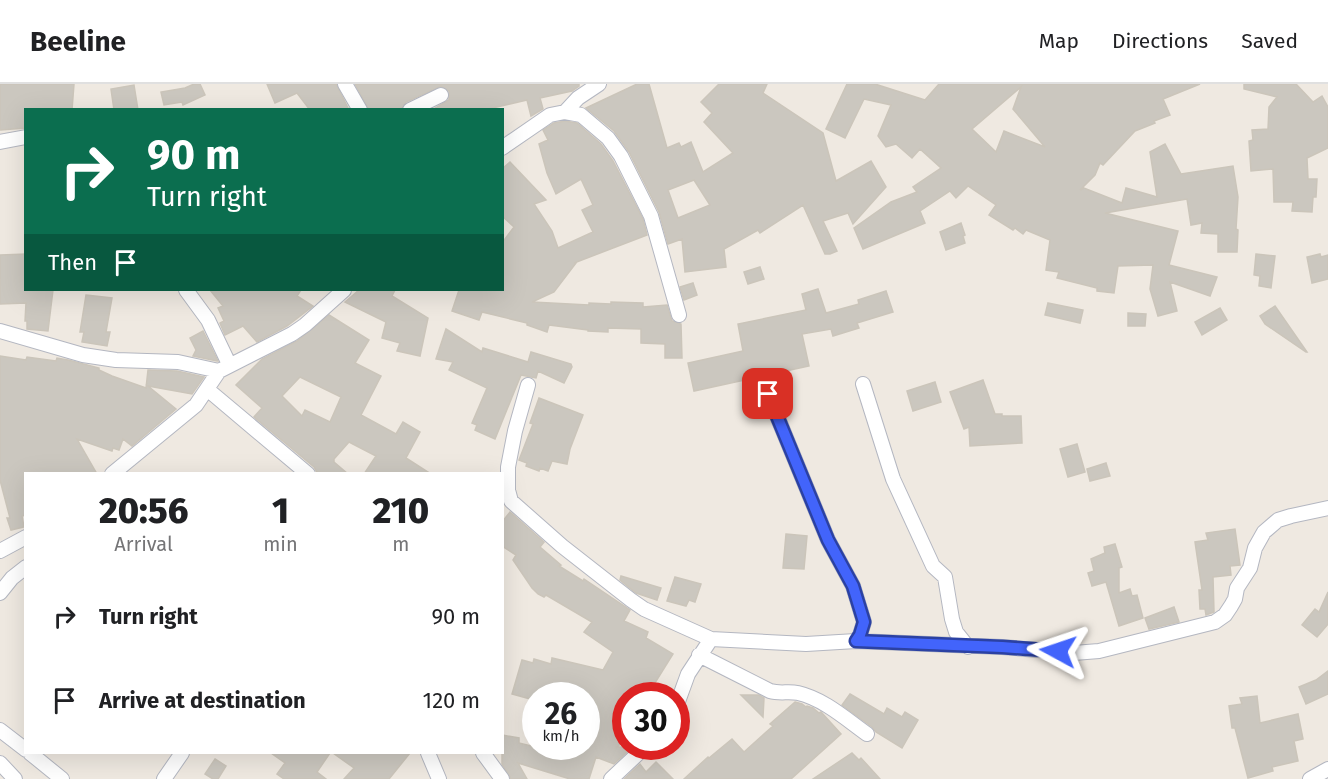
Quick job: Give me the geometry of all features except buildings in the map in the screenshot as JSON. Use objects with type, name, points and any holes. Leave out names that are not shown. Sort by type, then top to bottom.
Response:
[{"type":"street","points":[[345,84],[359,108]]},
{"type":"street","points":[[565,112],[578,98],[599,84]]},
{"type":"street","points":[[414,108],[441,95]]},
{"type":"street","points":[[504,147],[550,116],[565,112],[581,115],[608,138],[621,156],[651,216],[679,315]]},
{"type":"street","points":[[0,142],[24,136]]},
{"type":"street","points":[[187,291],[208,320],[224,368]]},
{"type":"street","points":[[114,472],[196,405],[224,368],[292,334],[343,291]]},
{"type":"street","points":[[0,331],[83,355],[116,360],[178,362],[224,368]]},
{"type":"street","points":[[863,384],[893,479],[933,566],[945,577],[951,619],[956,632],[968,647]]},
{"type":"street","points":[[528,385],[508,467],[508,490],[511,501],[562,546],[638,605],[711,639],[806,644],[856,641],[1002,647],[1074,653],[1099,651],[1215,622],[1225,615],[1235,599],[1236,588],[1250,567],[1259,539],[1264,532],[1278,520],[1328,508]]},
{"type":"street","points":[[207,389],[306,472]]},
{"type":"street","points":[[768,394],[828,540],[853,586],[864,622],[856,641]]},
{"type":"street","points":[[0,550],[24,538]]},
{"type":"street","points":[[0,593],[12,578],[24,569]]},
{"type":"street","points":[[685,682],[699,655],[711,639]]},
{"type":"street","points":[[699,655],[770,691],[778,694],[797,693],[827,705],[867,734]]},
{"type":"street","points":[[0,730],[24,748]]},
{"type":"street","points":[[31,754],[63,779]]},
{"type":"street","points":[[164,779],[181,754]]},
{"type":"street","points":[[428,754],[439,779]]},
{"type":"street","points":[[484,754],[502,779]]},
{"type":"street","points":[[611,779],[631,760]]},
{"type":"street","points":[[0,763],[15,779]]},
{"type":"street","points":[[1310,779],[1328,769]]},
{"type":"route","points":[[768,394],[786,443],[828,540],[853,586],[864,622],[856,641],[1058,651]]}]
